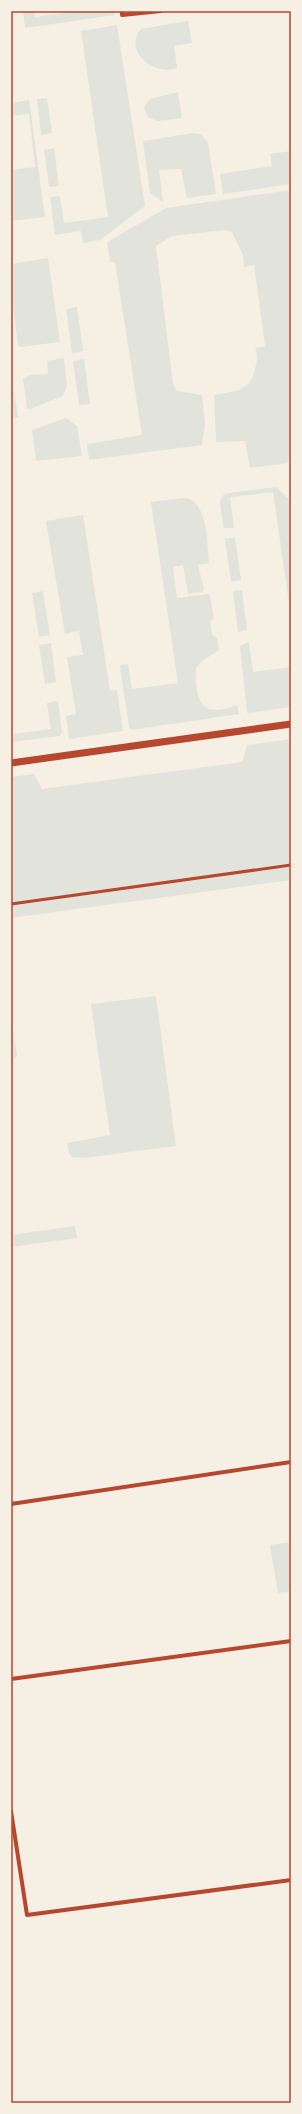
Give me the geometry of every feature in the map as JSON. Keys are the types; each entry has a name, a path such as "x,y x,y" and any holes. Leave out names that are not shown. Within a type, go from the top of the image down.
{"street":[{"path":"122,11 122,15 161,11"},
{"path":"11,763 291,724"},
{"path":"11,1504 291,1462"},
{"path":"11,1679 291,1641"},
{"path":"11,1811 27,1915 291,1880"}],"lane":[{"path":"11,904 291,865"}],"shaded area":[{"path":"23,11 34,11 35,17 76,11 115,11 115,15 25,28"},
{"path":"188,21 192,43 174,46 177,68 168,70 159,69 144,60 138,53 136,37 141,29"},
{"path":"117,25 145,206 100,240 83,243 81,231 55,235 50,197 60,196 64,223 108,217 81,31"},
{"path":"178,92 182,118 157,121 148,117 144,107 150,99"},
{"path":"47,98 52,133 41,135 37,99"},
{"path":"29,100 45,217 11,221 11,170 35,167 29,114 11,116 11,103"},
{"path":"193,133 202,135 208,143 216,194 187,198 181,169 159,170 163,202 150,193 143,141"},
{"path":"54,148 59,186 49,187 44,150"},
{"path":"291,151 291,184 223,194 220,174 272,166 270,154"},
{"path":"291,190 291,454 287,463 250,468 245,441 216,442 214,395 240,389 250,382 253,377 257,361 255,348 265,346 254,265 244,267 243,255 232,232 226,230 172,236 156,246 173,384 177,391 202,395 205,424 202,445 89,460 87,444 142,435 115,262 110,262 107,242 166,208"},
{"path":"48,258 60,342 21,347 18,346 11,290 11,264"},
{"path":"77,307 83,351 72,353 66,309"},
{"path":"64,358 67,386 63,396 30,409 27,408 23,379 30,375 48,374 47,361"},
{"path":"84,359 90,404 79,405 73,361"},
{"path":"11,372 18,417 11,418"},
{"path":"66,418 77,426 82,456 36,461 32,430"},
{"path":"276,487 291,501 291,617 273,492 230,497 234,528 225,528 223,526 220,502 223,495 229,493"},
{"path":"183,498 191,500 197,505 202,513 205,523 209,563 198,565 204,590 202,592 188,594 183,565 173,567 177,598 208,594 210,596 214,619 210,621 212,635 217,638 219,650 203,660 197,666 197,692 203,705 208,708 220,710 237,705 239,714 131,730 129,727 120,667 121,665 128,664 132,689 178,683 151,502"},
{"path":"83,515 110,691 117,690 123,731 69,739 66,716 76,714 67,657 83,655 79,631 65,634 46,521"},
{"path":"235,537 241,580 231,582 225,539"},
{"path":"242,590 247,630 238,632 233,591"},
{"path":"43,591 50,635 39,637 32,593"},
{"path":"249,642 253,672 291,667 291,707 247,713 240,646"},
{"path":"51,643 56,682 45,684 39,645"},
{"path":"58,701 62,732 60,736 11,742 11,734 51,729 47,703"},
{"path":"291,739 291,880 11,918 11,777 34,774 42,789 242,762 247,745"},
{"path":"156,996 176,1146 84,1158 72,1157 69,1153 67,1143 110,1135 91,1004"},
{"path":"11,1016 17,1056 11,1063"},
{"path":"75,1226 77,1238 11,1247 11,1235"},
{"path":"291,1542 291,1591 278,1593 270,1545"}]}
